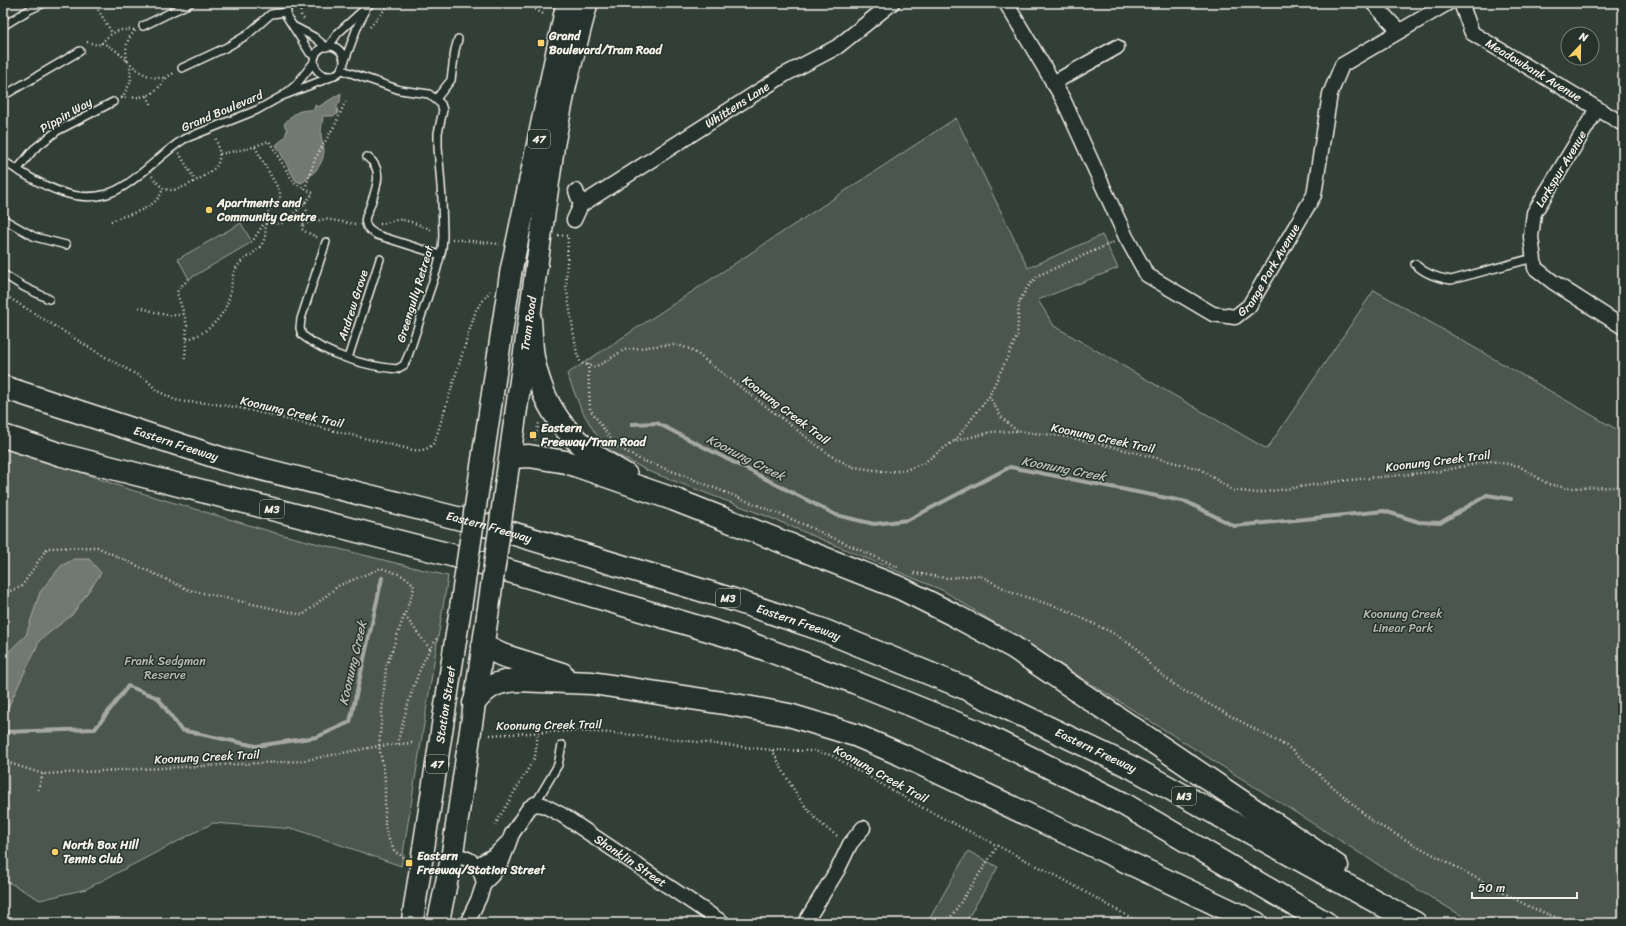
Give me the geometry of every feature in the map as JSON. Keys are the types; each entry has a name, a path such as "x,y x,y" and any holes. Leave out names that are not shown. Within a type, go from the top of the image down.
{"highway":[{"path":"530,320 533,356 542,393 562,425 584,447 601,459 634,480 673,499"},
{"name":"Eastern Freeway","path":"3,386 226,460 485,525 734,600 820,629 965,688 1133,768 1407,918"},
{"name":"M3","path":"3,436 62,455 482,563 739,639 854,682 976,732 1122,803 1326,923"},
{"path":"511,457 529,456 566,462 673,499 900,588 952,614 1013,647 1324,856 1407,918"},
{"path":"483,646 502,655 592,684"},
{"path":"474,703 485,690 492,685 517,680 592,684 730,704 789,715 855,735 902,755 1256,923"}],"main road":[{"name":"Tram Road","path":"483,646 558,120 566,83 575,4"},
{"name":"Tram Road","path":"461,605 511,271 575,4"},
{"path":"480,476 511,457"},
{"path":"461,605 462,615 467,628 472,637 483,646"},
{"name":"Station Street","path":"413,923 461,605"},
{"name":"47","path":"438,923 452,856 483,646"},
{"path":"413,923 428,895 434,872 440,863 452,856"}],"street":[{"name":"Whittens Lane","path":"581,205 784,75 837,47 892,3"},
{"name":"Grange Park Avenue","path":"1006,3 1063,99 1126,237 1146,275 1213,314 1235,316 1250,306 1314,195 1330,94 1342,65 1448,3"},
{"path":"1373,3 1399,31"},
{"name":"Meadowbank Avenue","path":"1461,3 1472,33 1623,124"},
{"path":"1053,83 1118,47"},
{"name":"Larkspur Avenue","path":"1597,109 1534,213 1531,237 1534,268 1623,327"},
{"path":"574,220 581,205 576,191"},
{"path":"484,882 492,875 502,861 510,839 523,815 535,804"},
{"name":"Shanklin Street","path":"535,804 543,805 562,815 723,923"},
{"path":"805,923 838,869 850,844 863,828"},
{"path":"477,865 495,855 510,839"},
{"path":"452,856 461,856 477,865 484,882 479,898 467,923"}],"lane":[{"path":"3,26 29,10 44,3"},
{"path":"143,26 190,3"},
{"path":"286,3 287,17 314,59 315,68 319,73 331,77 338,75 342,70 358,25 370,4"},
{"path":"314,59 318,50 327,46 338,33 370,4"},
{"path":"182,68 227,47 247,35 271,14 287,12"},
{"path":"293,26 327,46 335,47 340,50 345,60"},
{"path":"342,70 400,90 429,94 436,99 451,80 454,50 458,39"},
{"path":"3,96 80,51"},
{"name":"Grand Boulevard","path":"282,96 296,85 314,59"},
{"name":"Grand Boulevard","path":"3,161 52,189 64,194 87,197 115,192 125,186 174,145 184,139 257,110 282,96 331,77"},
{"name":"Greengully Retreat","path":"326,242 301,319 300,328 302,335 315,345 328,352 397,369 404,364 428,295 440,255 443,236 438,133 444,110 436,99"},
{"name":"Pippin Way","path":"17,170 34,149 57,131 113,102"},
{"path":"367,157 375,164 378,171 377,180 366,215 366,224 369,230 377,235 440,255"},
{"path":"3,219 35,237 66,245"},
{"path":"1415,264 1423,272 1451,280 1534,258"},
{"name":"Andrew Grove","path":"348,358 380,259"},
{"path":"3,274 24,287 49,299"},
{"path":"535,804 558,765 562,745"}],"path":[{"path":"94,3 112,33"},
{"path":"300,3 301,15 306,21"},
{"path":"352,42 354,45 360,46 369,28 390,3"},
{"path":"525,3 543,14"},
{"path":"87,42 98,45 112,33 125,29 136,30 127,40 127,61"},
{"path":"102,43 116,50 130,65 142,74 165,78 182,68"},
{"path":"122,98 131,81 130,65"},
{"path":"113,102 122,98 146,96 160,87 165,78"},
{"path":"146,96 152,105"},
{"path":"305,189 315,159 336,123 346,100"},
{"path":"146,169 163,188 171,190 177,189 195,180 216,167 220,154 212,127"},
{"path":"220,154 255,147 269,141 294,182 313,193 287,220 281,223 266,224 259,230 252,242"},
{"path":"174,145 195,180"},
{"path":"187,339 201,334 219,317 229,298 236,269 240,263 259,249 266,235 266,218 268,212 280,199 280,192 255,147"},
{"path":"111,221 140,211 150,205 161,194 163,188"},
{"path":"305,202 308,212 302,228 304,231 326,242"},
{"path":"303,224 325,219 356,224 382,224 402,220 456,240 502,244"},
{"path":"542,232 568,236 566,286 577,354 581,363 588,364 590,409 615,445 641,460 790,518 902,568"},
{"path":"954,441 989,396 1017,337 1019,302 1027,288 1037,276 1126,237"},
{"path":"185,358 187,326 177,293 178,289 189,279"},
{"name":"Koonung Creek Trail","path":"3,294 100,354 148,381 156,390 174,400 209,403 240,408 413,450 423,451 433,445 435,441 476,310 480,302 494,285"},
{"path":"139,307 167,316 184,314"},
{"name":"Koonung Creek Trail","path":"588,364 594,367 624,350 663,345 678,345 692,350 831,456 853,467 889,472 906,470 925,462 954,441 992,432 1017,431 1069,437 1200,469 1232,490 1258,493 1340,481 1441,471 1490,461 1519,466 1548,484 1566,488 1618,486 1623,489"},
{"path":"989,396 1002,418 1017,431"},
{"path":"534,444 538,425 541,419"},
{"path":"3,594 22,586 47,548 97,548 189,590 303,615 338,586 381,568 410,580 414,588 386,668 379,746 385,778 385,825 387,835 395,852 408,859"},
{"path":"909,571 916,574 947,578 979,575 1013,593 1061,608 1112,632 1138,649 1151,666 1177,687 1288,747 1373,822 1530,907 1570,923"},
{"path":"405,616 430,649"},
{"path":"397,744 410,696 430,649 442,632"},
{"name":"Koonung Creek Trail","path":"490,734 571,731 614,733 772,750 813,751 831,755 921,807 997,847 1057,876 1140,923"},
{"path":"495,825 535,757 538,732"},
{"name":"Koonung Creek Trail","path":"3,761 43,774 301,761 379,746 412,743"},
{"path":"772,750 795,794 825,829 850,844"},
{"path":"38,790 43,774"},
{"path":"947,923 997,847"}],"green space":[{"name":"Koonung Creek Linear Park","path":"956,118 1028,268 1102,235 1118,268 1038,300 1054,326 1267,449 1374,290 1623,433 1623,923 1474,923 1420,891 944,591 766,516 648,471 614,453 595,433 581,409 567,374"},
{"path":"241,223 252,242 189,279 178,259"},
{"name":"Frank Sedgman Reserve","path":"3,445 128,489 279,534 448,576 401,866 295,829 213,823 86,889 40,900 3,879"},
{"path":"968,851 998,867 965,923 927,923"}],"shaded area":[{"path":"341,93 340,102 337,106 338,114 323,116 321,135 324,150 320,165 302,183 296,181 276,145 285,137 287,130 284,124 297,112 314,110 315,105 318,107"},
{"path":"74,559 89,559 101,573 72,615 40,640 3,718 3,657 26,635 40,592 61,566"}],"waterway":[{"name":"Koonung Creek","path":"632,424 657,423 836,515 874,524 908,520 1010,467 1187,502 1234,526 1384,511 1419,522 1440,523 1487,495 1511,499"},
{"name":"Koonung Creek","path":"3,732 95,729 128,686 158,698 181,730 256,746 317,737 350,722 382,578"}],"place":[{"name":"Grand Boulevard/Tram Road","path":"541,43"},
{"name":"Apartments and Community Centre","path":"209,210"},
{"name":"Eastern Freeway/Tram Road","path":"533,435"},
{"name":"North Box Hill Tennis Club","path":"55,852"},
{"name":"Eastern Freeway/Station Street","path":"409,863"}]}
